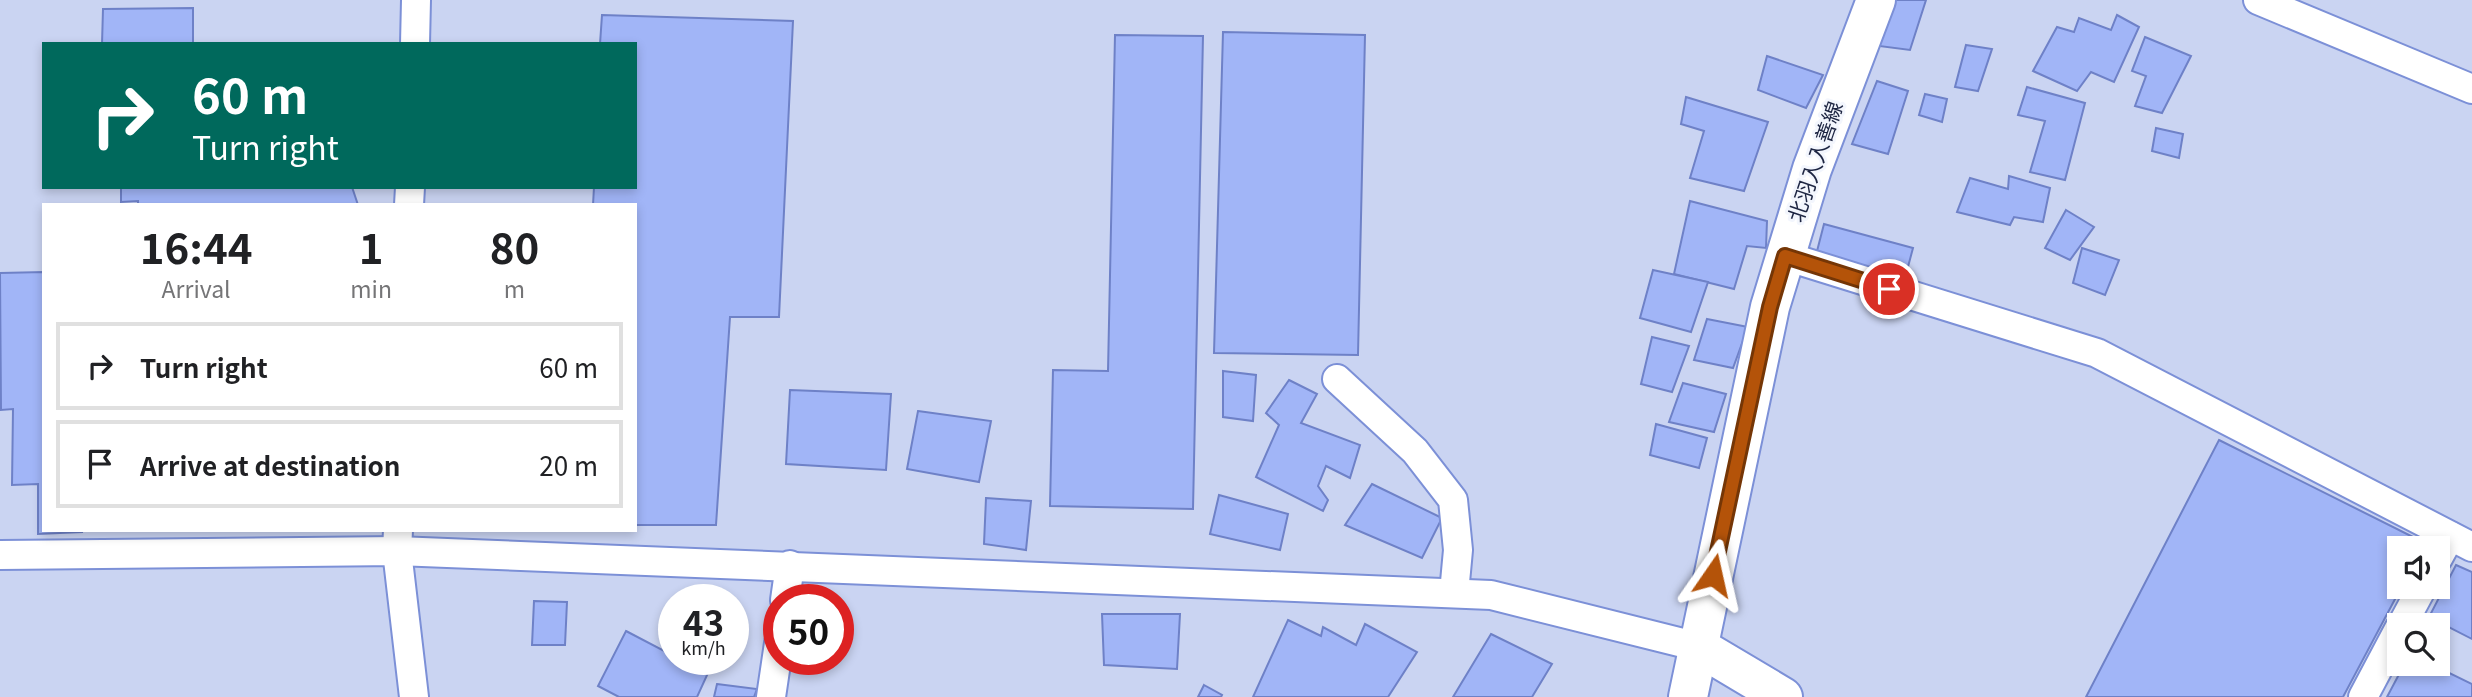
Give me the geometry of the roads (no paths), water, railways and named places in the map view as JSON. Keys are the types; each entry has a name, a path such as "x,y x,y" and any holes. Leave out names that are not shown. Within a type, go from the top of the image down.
{"main road":[{"name":"北羽入入善線","path":"1688,697 1734,466 1770,307 1812,169 1876,0"},
{"path":"1699,647 1783,697"}],"street":[{"path":"415,42 416,0"},
{"path":"2258,0 2472,89"},
{"path":"1785,256 2097,353 2453,547"},
{"path":"1337,379 1415,451 1453,500 1458,550 1454,593"},
{"path":"0,555 398,541 790,565 1491,595 1699,647"},
{"path":"398,541 414,697"},
{"path":"787,584 790,565"},
{"path":"2363,697 2387,652"},
{"path":"771,697 774,675"}]}
